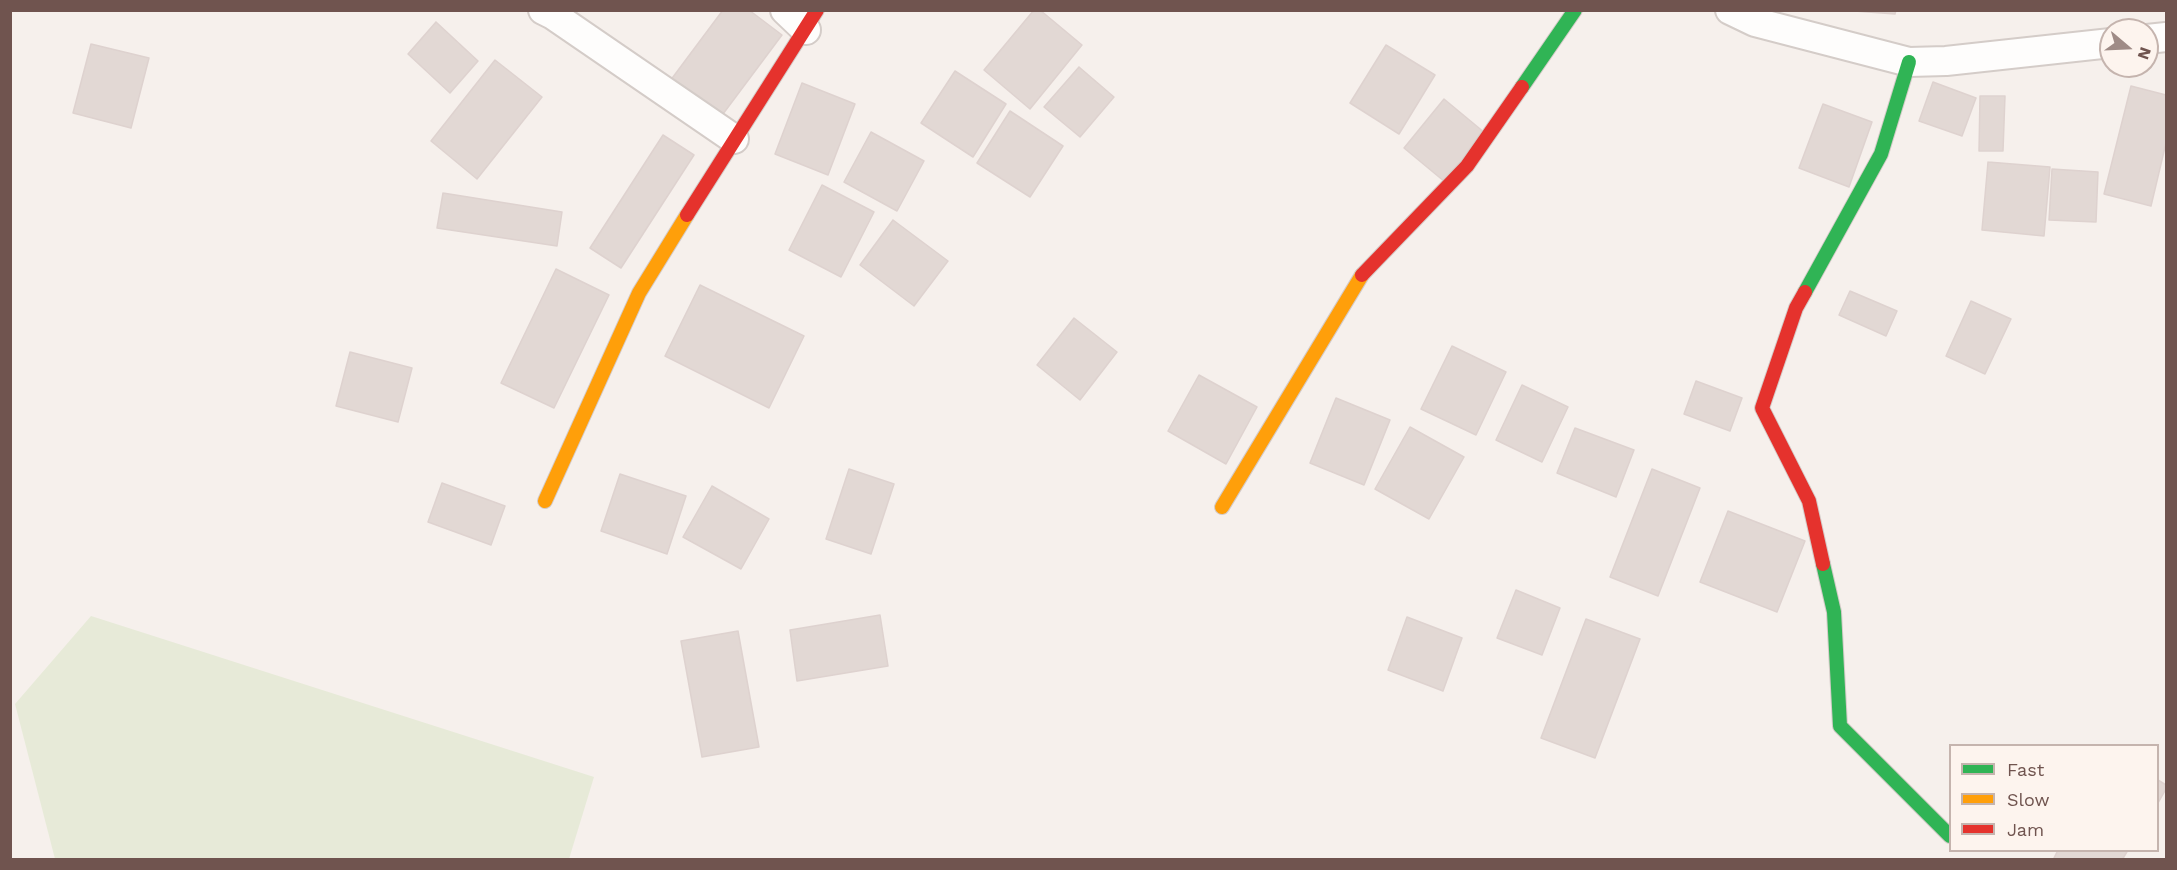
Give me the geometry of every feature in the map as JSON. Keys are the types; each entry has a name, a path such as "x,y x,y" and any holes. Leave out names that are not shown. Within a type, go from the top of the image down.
{"street":[{"path":"543,10 734,139"},
{"path":"545,501 639,293 734,139 812,20 784,10"},
{"path":"1222,507 1363,274 1467,166 1575,10"},
{"path":"1730,10 1755,22 1909,62 1946,61 2099,44"},
{"path":"1909,62 1881,154 1796,308 1762,408 1809,501 1834,612 1840,726 1949,835"}],"green space":[{"path":"91,616 594,777 569,859 55,859 15,704"}],"building":[{"path":"723,10 749,10 782,35 720,118 670,81"},
{"path":"1034,10 1040,10 1082,45 1030,109 984,70"},
{"path":"1841,10 1896,10 1895,14"},
{"path":"436,22 478,61 450,93 408,54"},
{"path":"91,44 149,58 131,128 73,113"},
{"path":"1386,45 1435,75 1399,134 1350,103"},
{"path":"495,60 542,97 477,179 431,141"},
{"path":"1079,67 1114,97 1080,137 1044,107"},
{"path":"955,71 1006,104 973,157 921,123"},
{"path":"1933,82 1976,98 1962,136 1919,121"},
{"path":"802,83 855,104 828,175 775,154"},
{"path":"2131,86 2166,95 2166,143 2151,206 2104,194"},
{"path":"1980,96 2005,96 2003,151 1979,151"},
{"path":"1444,99 1485,133 1445,182 1404,148"},
{"path":"1823,104 1872,122 1849,187 1799,168"},
{"path":"1010,111 1063,146 1030,197 977,163"},
{"path":"871,132 924,161 897,211 844,182"},
{"path":"663,135 694,155 621,268 590,248"},
{"path":"1988,162 2050,167 2044,236 1982,230"},
{"path":"2052,169 2098,172 2096,222 2049,220"},
{"path":"822,185 874,212 841,277 789,250"},
{"path":"443,193 562,212 557,246 437,228"},
{"path":"893,220 948,261 914,306 860,265"},
{"path":"556,269 609,295 554,408 501,383"},
{"path":"700,285 804,336 769,408 665,356"},
{"path":"1850,291 1897,311 1886,336 1839,315"},
{"path":"1971,301 2011,319 1985,374 1946,356"},
{"path":"1074,318 1117,352 1080,400 1037,365"},
{"path":"1452,346 1506,372 1476,435 1421,409"},
{"path":"350,352 412,368 398,422 336,406"},
{"path":"1199,375 1257,407 1226,464 1168,431"},
{"path":"1696,381 1742,398 1730,431 1684,414"},
{"path":"1522,385 1568,407 1542,462 1496,440"},
{"path":"1336,398 1390,420 1364,485 1310,463"},
{"path":"1410,427 1464,457 1429,519 1375,489"},
{"path":"1575,428 1634,450 1616,497 1557,473"},
{"path":"849,469 894,484 871,554 826,539"},
{"path":"1652,469 1700,488 1658,596 1610,577"},
{"path":"620,474 686,496 667,554 601,531"},
{"path":"442,483 505,506 491,545 428,522"},
{"path":"712,486 769,519 741,569 683,537"},
{"path":"1728,511 1805,541 1777,612 1700,582"},
{"path":"1516,590 1560,608 1542,655 1497,638"},
{"path":"880,615 888,666 797,681 790,630"},
{"path":"1407,617 1462,638 1443,691 1388,670"},
{"path":"1586,619 1640,639 1595,758 1541,738"},
{"path":"738,631 759,747 702,757 681,641"},
{"path":"2159,781 2166,785 2159,801"},
{"path":"2057,852 2127,852 2122,860 2053,860"}],"traffic: fast":[{"path":"1522,87 1575,10"},
{"path":"1805,292 1881,154 1909,62"},
{"path":"1823,564 1834,612 1840,726 1949,835"}],"traffic: slow":[{"path":"545,501 639,293 687,215"},
{"path":"1222,507 1362,275"}],"traffic: jam":[{"path":"687,215 817,10"},
{"path":"1362,275 1467,166 1522,87"},
{"path":"1805,292 1796,308 1762,408 1809,501 1823,564"}]}
